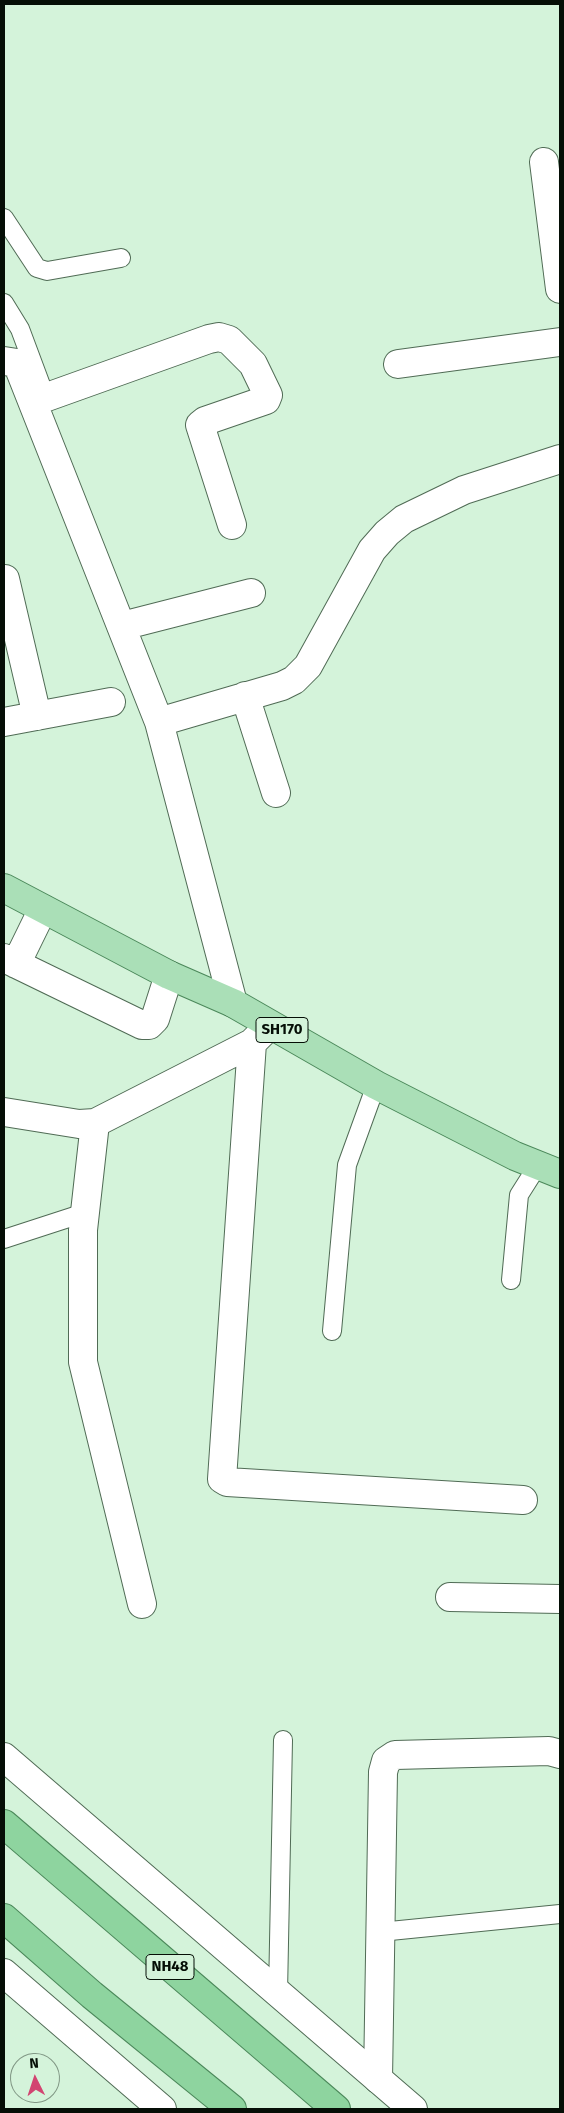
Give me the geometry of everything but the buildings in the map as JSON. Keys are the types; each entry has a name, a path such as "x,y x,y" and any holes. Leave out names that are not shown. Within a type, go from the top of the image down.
{"highway":[{"name":"NH48","path":"4,1824 336,2109"},
{"path":"4,1918 92,1994 232,2109"}],"main road":[{"name":"SH170","path":"4,888 169,975 233,1003 376,1085 515,1156 549,1169"}],"street":[{"path":"544,162 560,289"},
{"path":"39,399 208,339 219,337 229,340 253,364 268,394 266,400 205,421 200,425 232,525"},
{"path":"398,364 560,342"},
{"path":"8,366 39,399 159,722 233,1003"},
{"path":"159,722 282,686 294,680 308,666 372,550 387,533 404,519 464,490 560,459"},
{"path":"5,579 37,716"},
{"path":"122,626 252,593"},
{"path":"245,696 276,793"},
{"path":"4,722 111,702"},
{"path":"43,909 10,961 142,1025 150,1025 155,1019 169,975"},
{"path":"94,1136 252,1043 271,1024"},
{"path":"252,1043 222,1479 227,1482 523,1500"},
{"path":"4,1112 79,1124 94,1136"},
{"path":"94,1136 84,1213 83,1362 142,1604"},
{"path":"450,1598 560,1599"},
{"path":"378,2080 383,1772 386,1761 395,1755 549,1751 560,1754"},
{"path":"4,1757 413,2109"},
{"path":"4,1973 162,2109"}],"lane":[{"path":"4,218 37,268 47,271 121,258"},
{"path":"4,303 20,329 39,399"},
{"path":"332,1331 347,1165 376,1085"},
{"path":"511,1280 519,1195 549,1169"},
{"path":"4,1239 84,1213"},
{"path":"278,1993 283,1740"},
{"path":"380,1932 560,1914"}]}
